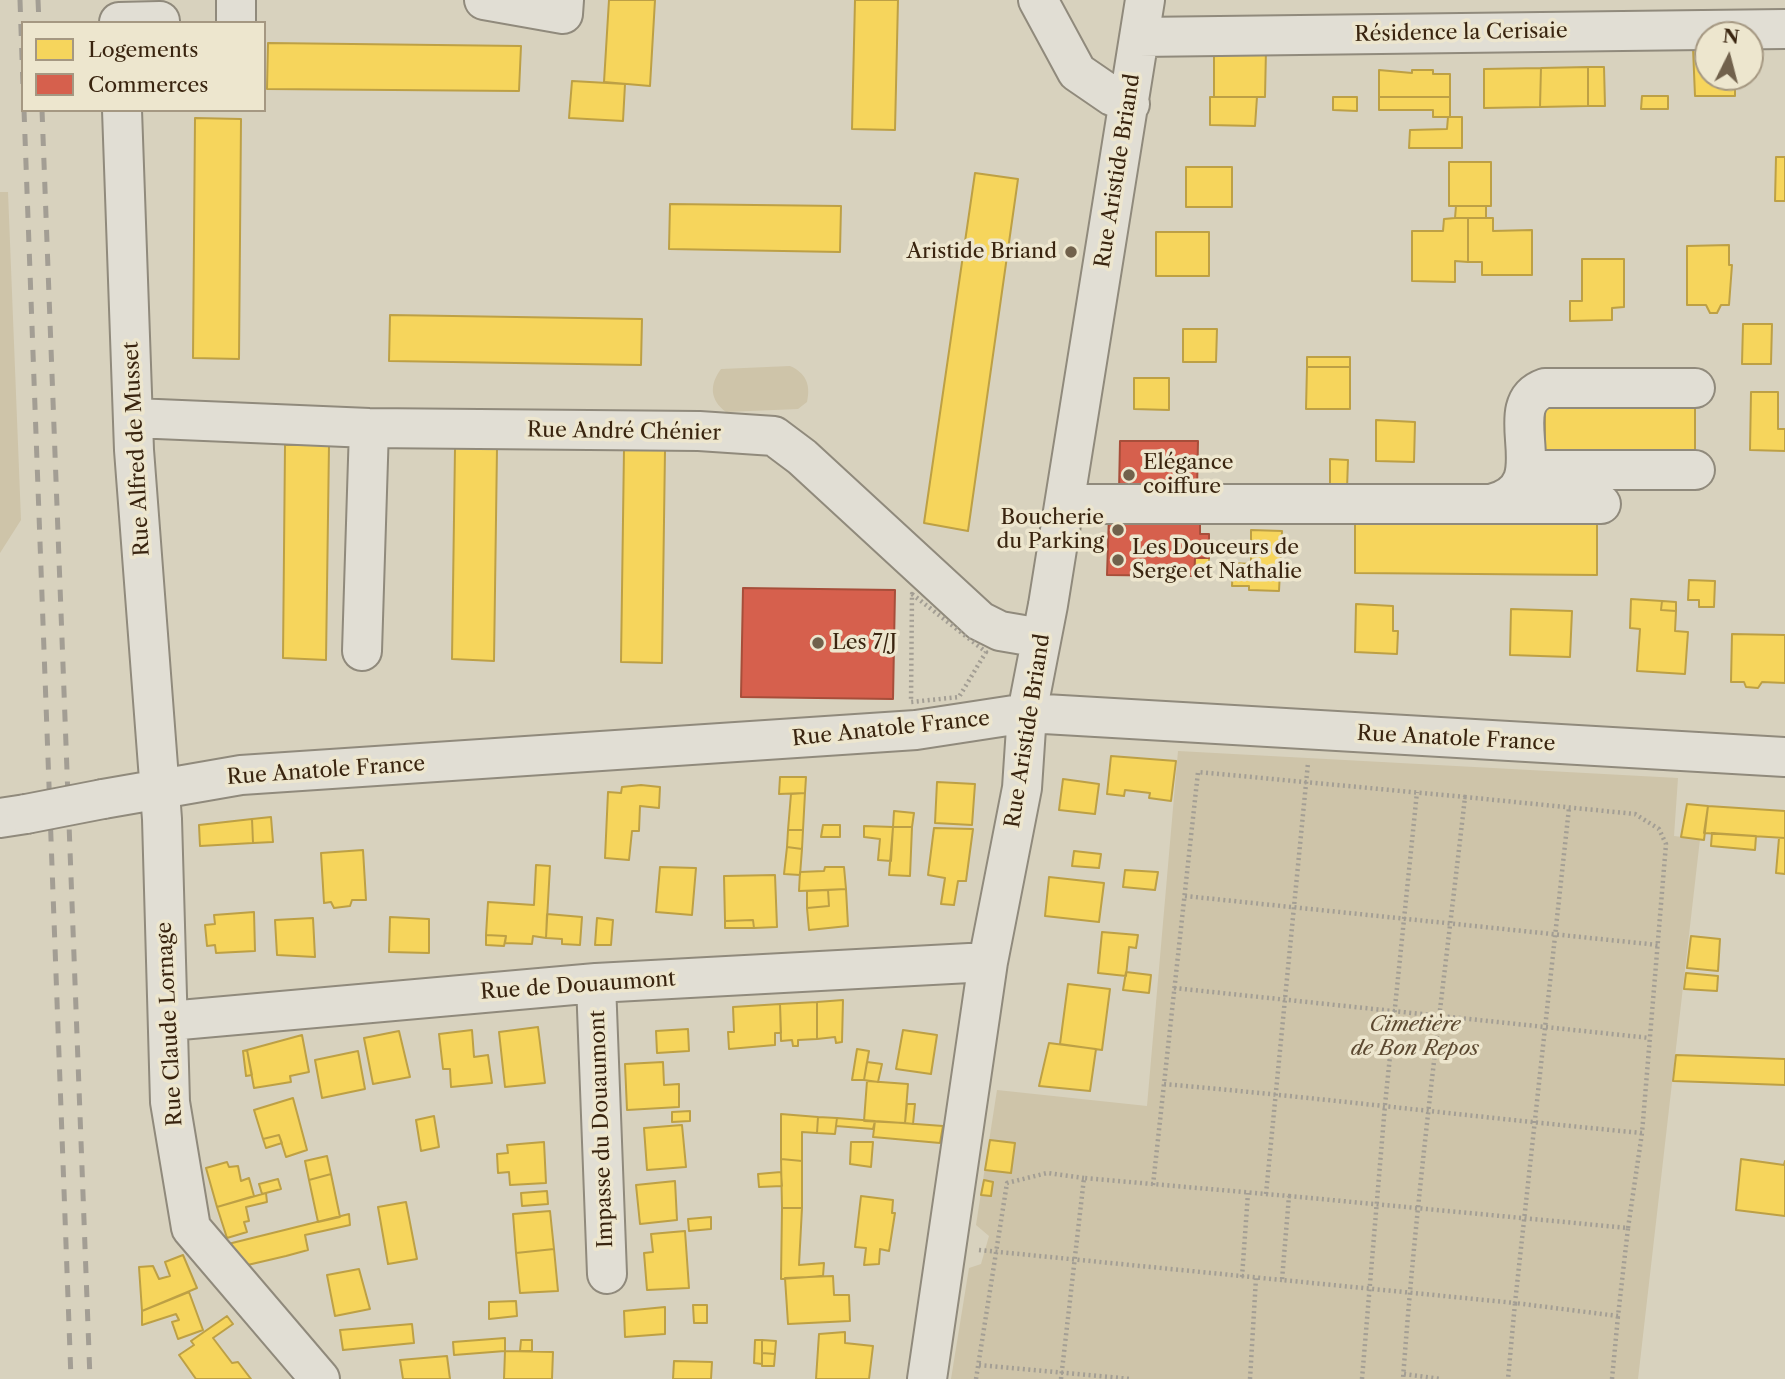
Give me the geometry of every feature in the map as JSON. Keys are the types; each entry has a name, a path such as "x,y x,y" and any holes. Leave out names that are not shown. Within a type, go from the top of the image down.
{"street":[{"path":"118,0 119,21"},
{"path":"236,0 236,21"},
{"path":"484,0 563,14 564,0"},
{"path":"1038,0 1077,72 1112,96 1130,103"},
{"name":"Rue Aristide Briand","path":"926,1379 988,962 1022,788 1027,713 1065,504 1145,0"},
{"path":"129,21 160,15"},
{"name":"Résidence la Cerisaie","path":"1139,37 1784,29"},
{"name":"Rue Alfred de Musset","path":"122,112 134,418 160,787"},
{"path":"1491,504 1510,497 1518,490 1527,470 1524,412 1530,397 1536,391 1545,388 1695,387"},
{"name":"Rue André Chénier","path":"134,418 369,428 699,431 774,436 802,457 980,621 1000,631 1041,638"},
{"path":"362,651 369,428"},
{"path":"1527,470 1695,470"},
{"path":"1065,504 1601,504"},
{"name":"Rue Anatole France","path":"13,816 160,787 242,775 916,730 1027,713 1785,757"},
{"name":"Rue Claude Lornage","path":"160,787 170,1102 191,1228 320,1379"},
{"name":"Rue de Douaumont","path":"169,1021 597,983 988,962"},
{"name":"Impasse du Douaumont","path":"597,983 607,1275"}],"path":[{"path":"912,594 986,652 959,697 911,702 912,594"},
{"path":"1266,1194 1309,755"},
{"path":"1153,1185 1198,772 1635,814 1659,830 1666,844 1642,1133 1628,1228 1612,1379"},
{"path":"1362,1379 1385,1105 1417,792"},
{"path":"1441,1379 1403,1377 1409,1293 1465,797"},
{"path":"1508,1379 1569,808"},
{"path":"1185,896 1658,945"},
{"path":"1174,988 1650,1038"},
{"path":"1164,1084 1642,1133"},
{"path":"976,1379 1007,1183 1047,1173 1628,1228"},
{"path":"1062,1379 1084,1178"},
{"path":"1242,1277 1248,1193"},
{"path":"1282,1280 1289,1196"},
{"path":"946,1244 1074,1262 1515,1303 1618,1316"},
{"path":"1250,1379 1256,1278"},
{"path":"979,1365 1131,1379"}],"green space":[{"path":"0,192 8,192 21,520 0,553"},
{"path":"790,366 800,372 808,385 807,402 798,409 726,412 714,397 714,381 721,369"},
{"name":"Cimetière de Bon Repos","path":"1178,751 1678,778 1674,836 1700,839 1638,1379 951,1379 969,1268 981,1264 989,1236 976,1225 997,1090 1147,1106"}],"building: Logements":[{"path":"609,0 655,0 650,86 604,82"},
{"path":"855,0 898,0 895,130 852,129"},
{"path":"268,43 521,46 519,91 267,89"},
{"path":"1214,49 1266,49 1265,97 1214,97"},
{"path":"1588,67 1604,67 1605,106 1588,106"},
{"path":"1588,67 1588,106 1540,107 1541,68"},
{"path":"1541,68 1540,107 1484,108 1484,69"},
{"path":"1379,70 1412,73 1412,70 1433,70 1433,74 1450,74 1450,97 1379,97"},
{"path":"572,81 625,84 623,121 569,118"},
{"path":"1695,91 1735,91 1735,96 1695,96"},
{"path":"1642,96 1668,96 1668,109 1641,109"},
{"path":"1210,97 1257,97 1255,126 1210,125"},
{"path":"1333,97 1357,97 1357,111 1333,110"},
{"path":"1379,97 1450,97 1450,117 1433,117 1433,110 1379,110"},
{"path":"1448,117 1462,117 1462,148 1409,148 1410,130 1447,129"},
{"path":"195,118 241,119 239,359 193,358"},
{"path":"1776,157 1785,157 1785,201 1775,201"},
{"path":"1449,162 1491,162 1491,206 1449,206"},
{"path":"1186,167 1232,167 1232,207 1186,207"},
{"path":"975,173 1018,179 968,531 924,523"},
{"path":"670,204 841,206 840,252 669,249"},
{"path":"1456,206 1486,206 1486,218 1455,218"},
{"path":"1468,218 1468,262 1455,261 1455,282 1412,281 1412,231 1443,231 1444,219"},
{"path":"1468,218 1493,218 1493,231 1532,230 1532,275 1482,275 1482,262 1468,262"},
{"path":"1156,232 1209,232 1209,276 1156,276"},
{"path":"1729,245 1729,265 1732,265 1729,305 1721,305 1717,313 1710,313 1706,305 1687,305 1687,246"},
{"path":"1582,259 1624,259 1624,307 1612,308 1612,320 1570,321 1570,301 1582,301"},
{"path":"390,315 642,319 641,365 389,361"},
{"path":"1743,324 1772,324 1771,364 1742,364"},
{"path":"1183,329 1217,329 1216,362 1183,362"},
{"path":"1307,357 1350,357 1350,367 1307,367"},
{"path":"1307,367 1350,367 1350,409 1306,409"},
{"path":"1134,378 1169,378 1169,410 1134,409"},
{"path":"1751,392 1778,392 1778,429 1785,429 1785,451 1750,450"},
{"path":"1545,398 1695,398 1695,452 1545,451"},
{"path":"1376,420 1415,422 1414,462 1376,461"},
{"path":"285,445 329,445 326,660 283,658"},
{"path":"455,448 497,448 494,661 452,659"},
{"path":"624,449 665,450 662,663 621,662"},
{"path":"1330,459 1348,460 1347,489 1330,489"},
{"path":"1355,519 1597,520 1597,575 1355,573"},
{"path":"1251,530 1282,531 1279,591 1249,590 1249,586 1232,586 1233,563 1251,564"},
{"path":"1195,558 1209,558 1209,576 1194,576"},
{"path":"1689,580 1715,581 1714,607 1699,607 1699,600 1688,600"},
{"path":"1631,599 1662,601 1661,610 1676,611 1675,631 1688,632 1685,674 1637,671 1640,629 1630,628"},
{"path":"1662,601 1676,602 1676,611 1661,610"},
{"path":"1356,604 1393,606 1393,631 1398,631 1397,654 1355,652"},
{"path":"1511,609 1572,611 1570,657 1510,655"},
{"path":"1732,634 1785,635 1785,683 1762,682 1758,688 1746,687 1744,682 1731,682"},
{"path":"1111,756 1176,761 1171,801 1149,798 1150,793 1125,790 1124,796 1107,794"},
{"path":"780,777 806,777 805,793 779,794"},
{"path":"1063,779 1099,784 1095,814 1059,810"},
{"path":"937,782 975,784 972,825 935,823"},
{"path":"622,787 660,787 659,808 640,806 639,831 632,831 629,860 605,858 608,792 621,793"},
{"path":"805,793 803,830 788,830 791,794"},
{"path":"1687,804 1708,806 1704,840 1681,837"},
{"path":"1708,806 1785,811 1785,838 1704,833"},
{"path":"894,811 914,813 912,827 893,827"},
{"path":"271,817 273,842 253,843 252,819"},
{"path":"252,819 253,843 200,846 199,825"},
{"path":"823,825 840,825 840,837 821,837"},
{"path":"864,826 893,827 891,861 878,860 880,839 864,837"},
{"path":"893,827 912,827 910,876 889,875"},
{"path":"934,828 973,829 966,881 958,881 954,905 941,904 945,878 928,875"},
{"path":"788,830 803,830 802,849 787,847"},
{"path":"1712,833 1756,836 1755,850 1711,846"},
{"path":"1779,838 1785,838 1785,874 1776,873"},
{"path":"787,847 802,849 800,875 784,874"},
{"path":"363,850 366,900 352,900 350,906 334,908 331,902 324,903 321,853"},
{"path":"1074,851 1101,854 1099,868 1072,866"},
{"path":"536,865 550,866 546,938 533,936 532,944 505,943 506,936 486,935 488,902 534,905"},
{"path":"660,867 696,868 692,915 656,912"},
{"path":"825,867 844,867 846,889 799,891 800,872 824,871"},
{"path":"1125,870 1158,872 1155,890 1123,887"},
{"path":"775,875 777,927 754,928 753,920 725,921 724,876"},
{"path":"1049,877 1104,883 1099,922 1045,916"},
{"path":"846,889 848,926 809,930 807,908 829,906 828,890"},
{"path":"828,890 829,906 807,908 807,891"},
{"path":"254,912 255,951 216,953 215,945 207,946 205,925 215,924 214,915"},
{"path":"547,914 582,917 580,945 562,944 562,939 546,938"},
{"path":"390,917 429,919 429,953 389,952"},
{"path":"313,918 315,957 277,955 275,920"},
{"path":"597,918 613,920 611,945 595,945"},
{"path":"753,920 754,928 725,928 725,921"},
{"path":"1102,932 1138,935 1136,948 1129,947 1126,976 1098,973"},
{"path":"486,935 506,936 504,946 486,945"},
{"path":"1691,936 1720,939 1718,971 1687,968"},
{"path":"1126,972 1151,975 1149,993 1123,990"},
{"path":"1686,973 1718,976 1717,991 1684,989"},
{"path":"1068,984 1110,989 1102,1050 1060,1044"},
{"path":"843,1000 842,1042 836,1043 835,1037 817,1039 817,1002"},
{"path":"817,1002 817,1039 798,1040 798,1046 793,1046 792,1040 781,1041 780,1004"},
{"path":"780,1004 781,1033 775,1033 775,1045 729,1049 728,1032 734,1032 733,1007"},
{"path":"538,1027 545,1083 505,1087 499,1032"},
{"path":"688,1029 689,1051 657,1053 656,1031"},
{"path":"472,1030 474,1057 488,1055 492,1083 451,1087 450,1069 443,1069 439,1034"},
{"path":"903,1030 937,1035 931,1074 896,1069"},
{"path":"399,1031 410,1077 373,1084 364,1038"},
{"path":"302,1035 309,1072 290,1076 291,1082 254,1088 247,1050"},
{"path":"1049,1043 1096,1049 1090,1091 1039,1086"},
{"path":"857,1049 869,1051 864,1080 852,1080"},
{"path":"247,1050 252,1075 246,1076 243,1051"},
{"path":"358,1051 365,1089 322,1098 315,1060"},
{"path":"1676,1055 1785,1059 1785,1085 1673,1081"},
{"path":"663,1062 664,1085 679,1084 679,1107 627,1110 625,1064"},
{"path":"867,1062 882,1064 878,1082 864,1080"},
{"path":"867,1081 908,1084 905,1123 864,1121"},
{"path":"293,1098 307,1150 286,1157 279,1135 263,1139 254,1110"},
{"path":"907,1104 915,1104 913,1124 905,1123"},
{"path":"690,1111 690,1121 672,1122 672,1112"},
{"path":"781,1114 818,1117 817,1133 802,1132 802,1161 781,1159"},
{"path":"434,1116 439,1147 421,1151 416,1120"},
{"path":"818,1117 837,1118 835,1134 817,1133"},
{"path":"837,1118 875,1121 873,1129 836,1126"},
{"path":"875,1121 943,1126 940,1143 873,1137"},
{"path":"682,1125 686,1167 647,1170 644,1128"},
{"path":"279,1135 282,1143 266,1148 263,1139"},
{"path":"990,1140 1015,1143 1011,1173 985,1170"},
{"path":"544,1142 546,1183 510,1185 509,1172 498,1173 497,1154 508,1153 507,1145"},
{"path":"851,1142 873,1142 871,1167 850,1164"},
{"path":"327,1156 331,1174 309,1180 305,1161"},
{"path":"781,1159 802,1161 802,1208 782,1208"},
{"path":"1741,1159 1784,1165 1785,1161 1785,1216 1736,1210"},
{"path":"227,1162 229,1167 238,1166 241,1181 249,1178 254,1196 217,1207 206,1168"},
{"path":"781,1172 782,1186 759,1187 758,1174"},
{"path":"331,1174 340,1217 318,1222 309,1180"},
{"path":"278,1179 281,1189 262,1194 259,1184"},
{"path":"984,1180 993,1182 991,1196 981,1195"},
{"path":"675,1181 677,1220 640,1224 636,1185"},
{"path":"547,1191 548,1204 522,1206 521,1193"},
{"path":"266,1193 267,1202 246,1207 249,1221 244,1222 247,1232 227,1238 217,1207"},
{"path":"861,1196 893,1200 892,1213 895,1213 889,1251 880,1249 879,1264 864,1265 866,1248 855,1247"},
{"path":"406,1202 417,1259 388,1264 378,1207"},
{"path":"782,1208 802,1208 799,1265 824,1263 823,1276 781,1279"},
{"path":"550,1211 554,1249 516,1253 513,1214"},
{"path":"349,1214 350,1225 305,1235 308,1250 286,1256 239,1267 228,1244"},
{"path":"711,1217 711,1229 689,1231 688,1219"},
{"path":"685,1231 689,1288 647,1290 644,1253 653,1252 651,1234"},
{"path":"554,1249 558,1291 520,1293 516,1253"},
{"path":"183,1255 197,1288 142,1311 139,1267 153,1266 159,1279 170,1276 165,1262"},
{"path":"359,1269 370,1309 335,1316 327,1275"},
{"path":"833,1276 834,1295 849,1295 850,1321 788,1324 785,1278"},
{"path":"189,1292 203,1330 178,1339 172,1322 179,1320 176,1314 142,1325 142,1311"},
{"path":"516,1301 517,1316 489,1319 489,1302"},
{"path":"693,1305 707,1305 707,1323 694,1323"},
{"path":"665,1307 665,1334 625,1337 624,1311"},
{"path":"227,1316 233,1324 213,1338 232,1363 238,1362 251,1379 196,1379 179,1355 194,1345 191,1341"},
{"path":"412,1324 414,1343 343,1350 340,1330"},
{"path":"845,1332 845,1343 873,1346 869,1379 816,1379 819,1334"},
{"path":"505,1338 505,1351 454,1355 453,1342"},
{"path":"521,1340 532,1340 532,1351 520,1351"},
{"path":"755,1340 762,1340 762,1364 754,1363"},
{"path":"762,1340 776,1341 775,1354 762,1353"},
{"path":"505,1351 553,1352 552,1379 504,1379"},
{"path":"762,1353 775,1354 774,1366 762,1366"},
{"path":"447,1356 450,1379 403,1379 400,1360"},
{"path":"674,1361 712,1362 711,1379 673,1379"}],"building: Commerces":[{"path":"1120,441 1198,441 1197,491 1119,492"},
{"path":"1109,514 1200,515 1200,534 1209,534 1209,558 1195,558 1194,576 1107,575"},
{"name":"Les 7/J","path":"743,588 895,590 893,699 741,697"}],"railway":[{"path":"20,0 21,29"},
{"path":"38,0 39,21"},
{"path":"24,112 71,1379"},
{"path":"42,112 90,1379"}],"place":[{"name":"Aristide Briand","path":"1071,252"},
{"name":"Elégance coiffure","path":"1129,475"},
{"name":"Boucherie du Parking","path":"1118,530"},
{"name":"Les Douceurs de Serge et Nathalie","path":"1118,560"},
{"name":"Les 7/J","path":"818,643"}]}
